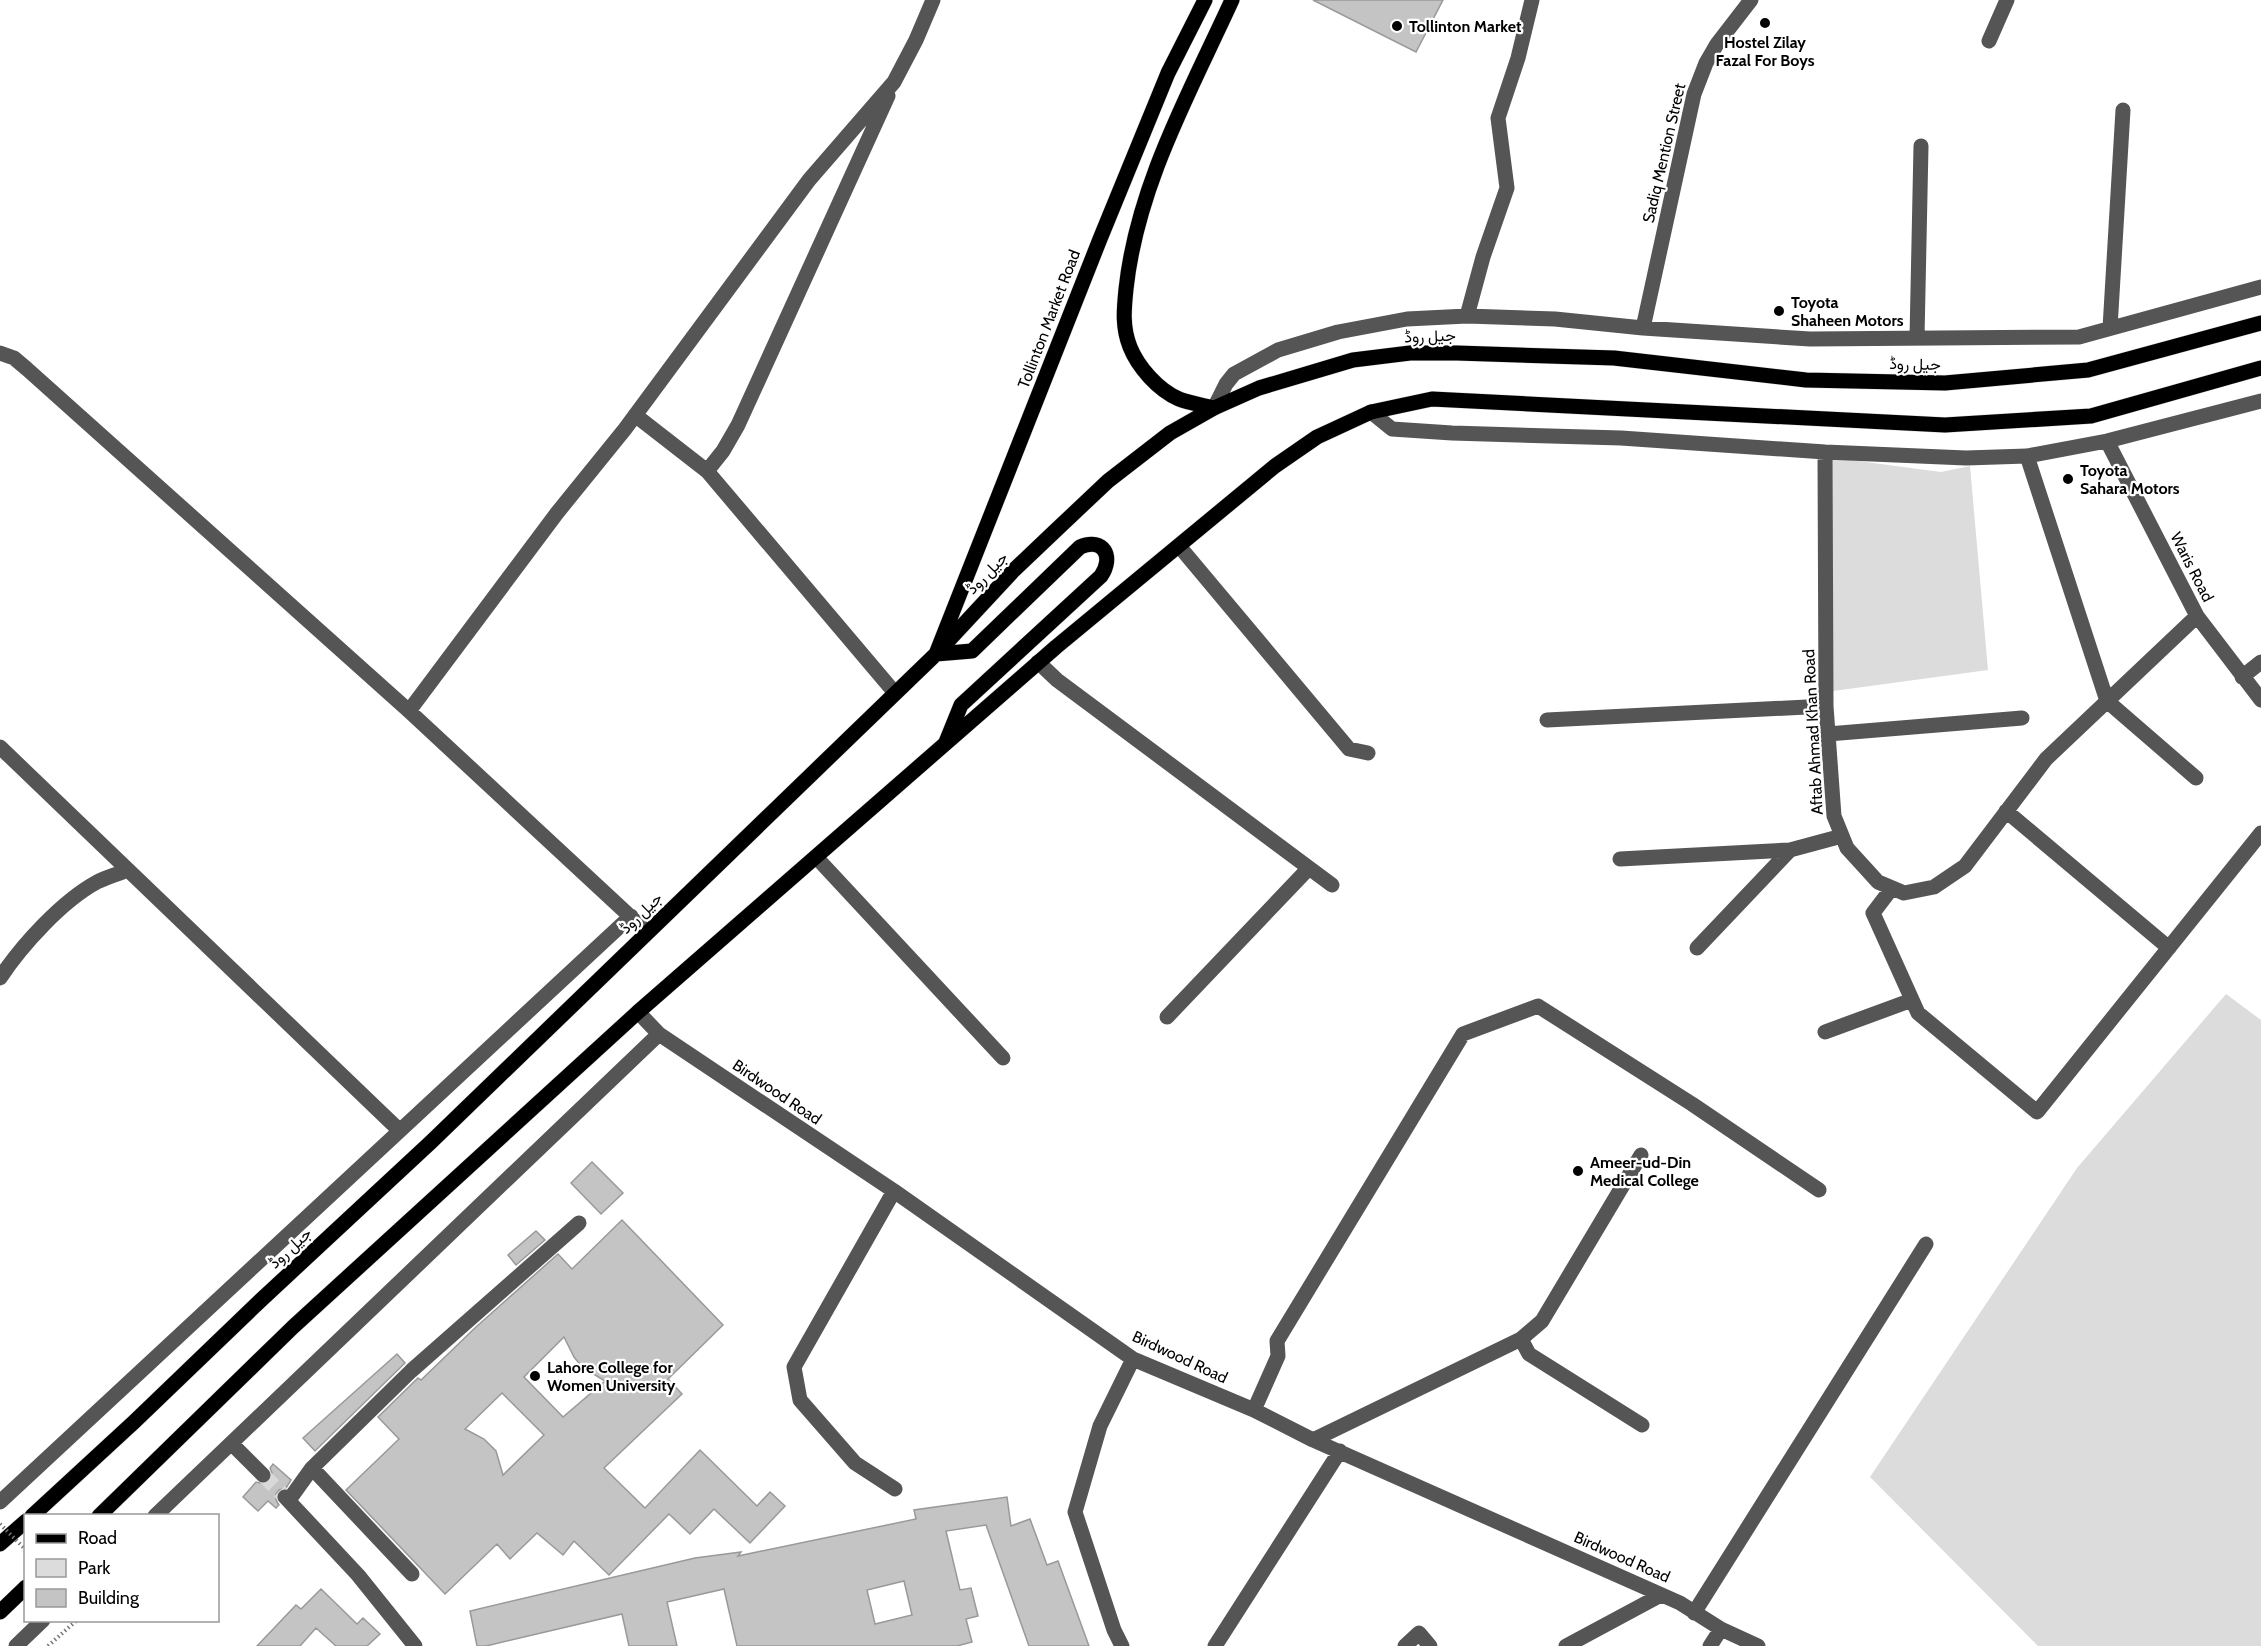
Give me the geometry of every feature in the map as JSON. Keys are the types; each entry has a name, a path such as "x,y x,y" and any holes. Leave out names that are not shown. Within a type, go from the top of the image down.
{"main road":[{"name":"Tollinton Market Road","path":"936,654 1168,73 1205,0"},
{"path":"1214,408 1178,399 1156,383 1141,367 1130,346 1123,320 1127,277 1140,215 1167,142 1232,0"},
{"name":"جیل روڈ","path":"33,1514 431,1142 936,654 1014,570 1108,481 1170,433 1214,408 1259,388 1308,372 1353,360 1410,353 1614,358 1806,380 1945,383 2088,370 2261,323"},
{"path":"107,1513 293,1327 638,1012 1038,662 1275,466 1317,437 1371,412 1432,399 1945,425 2091,416 2261,368"},
{"path":"936,654 972,651 1080,547 1088,544 1097,545 1106,552 1108,560 1101,576 961,705 944,745"},
{"path":"0,1544 24,1523"},
{"path":"0,1612 24,1589"}],"street":[{"path":"707,471 723,451 738,425 933,0"},
{"path":"1467,316 1483,257 1507,188 1498,118 1518,58 1532,0"},
{"name":"Sadiq Mention Street","path":"1643,328 1694,94 1706,63 1717,44 1751,0"},
{"path":"1989,41 2007,0"},
{"path":"410,711 557,513 635,415 809,180 894,82"},
{"path":"2110,328 2123,110"},
{"path":"1917,338 1921,146"},
{"path":"1214,408 1226,384 1234,374 1278,350 1338,332 1407,320 1467,316 1555,319 1643,328 1810,339 2079,337 2261,287"},
{"path":"0,353 14,358 27,369 410,711 646,932"},
{"path":"1371,412 1392,429 1621,438 1927,457 2027,456 2107,441 2261,401"},
{"path":"635,415 707,471 895,693"},
{"name":"Waris Road","path":"2107,441 2197,616 2261,700"},
{"name":"Aftab Ahmad Khan Road","path":"1825,452 1826,706 1834,816 1847,848 1878,882 1892,888"},
{"path":"2027,456 2107,701 2196,778"},
{"path":"1179,546 1349,749 1368,753"},
{"path":"2197,616 2046,759 1965,866 1934,887 1904,893 1892,888 1873,913 1917,1013 2037,1112 2261,833"},
{"path":"1038,662 1057,680 1332,885"},
{"path":"2242,677 2261,662"},
{"path":"1546,720 1826,706"},
{"path":"1828,734 2022,718"},
{"path":"0,747 399,1130"},
{"path":"2006,811 2169,948"},
{"path":"1620,859 1790,850 1842,836"},
{"path":"1696,948 1790,850"},
{"path":"816,857 1003,1058"},
{"path":"1167,1017 1309,868"},
{"path":"0,978 13,959 59,910 97,882 128,870"},
{"path":"0,1502 630,916"},
{"path":"1825,1032 1912,1000"},
{"path":"1254,1410 1278,1356 1277,1341 1463,1034 1538,1006 1692,1104 1819,1190"},
{"name":"Birdwood Road","path":"638,1012 659,1034 894,1191 1133,1359 1254,1410 1313,1440 1661,1594 1721,1629 1758,1646"},
{"path":"156,1514 659,1034"},
{"path":"1313,1440 1521,1339 1542,1321 1641,1155"},
{"path":"894,1191 794,1366 800,1400 855,1463 895,1489"},
{"path":"415,1646 358,1575 287,1499 312,1468 411,1371 579,1223"},
{"path":"1694,1613 1926,1244"},
{"path":"1521,1339 1529,1354 1642,1425"},
{"path":"1122,1646 1114,1630 1075,1512 1100,1426 1133,1359"},
{"path":"232,1444 263,1475"},
{"path":"1215,1646 1340,1452"},
{"path":"312,1468 412,1574"},
{"path":"1566,1646 1661,1594"},
{"path":"16,1646 41,1622"},
{"path":"1710,1646 1721,1629"},
{"path":"1405,1646 1419,1633 1430,1646"}],"path":[{"path":"0,1524 24,1548"},
{"path":"48,1646 75,1622"}],"green space":[{"path":"1828,457 1941,472 1970,466 1988,670 1826,692"},
{"path":"2226,994 2261,1020 2261,1646 2038,1646 1870,1477 2077,1168"}],"building":[{"name":"Tollinton Market","path":"1313,0 1443,0 1416,52"},
{"path":"592,1162 623,1193 601,1214 571,1183"},
{"path":"622,1220 723,1325 668,1379 682,1394 604,1468 645,1508 700,1450 757,1506 770,1492 785,1506 750,1543 714,1509 690,1534 669,1514 609,1575 574,1541 563,1555 537,1533 510,1559 497,1544 445,1594 346,1490 399,1439 378,1417 418,1378 421,1380 558,1254 572,1269","holes":["564,1337 582,1367 605,1381 563,1417 524,1377","502,1393 544,1435 503,1475 496,1451 484,1439 465,1429"]},
{"path":"536,1231 545,1240 516,1265 508,1255"},
{"path":"397,1354 405,1363 315,1451 303,1438"},
{"path":"273,1464 291,1480 286,1488 279,1490 276,1494 279,1505 276,1508 268,1501 258,1511 243,1497 256,1482 265,1484 270,1481 272,1473 270,1468"},
{"path":"1007,1497 1011,1526 1030,1519 1047,1565 1058,1561 1089,1646 1029,1646 986,1525 946,1531 960,1590 971,1588 978,1616 966,1619 972,1642 957,1646 737,1646 724,1589 667,1602 677,1646 629,1646 622,1614 486,1646 477,1646 470,1611 695,1558 741,1552 738,1556 916,1519 914,1510","holes":["904,1581 912,1615 875,1624 867,1590"]},
{"path":"321,1589 357,1624 363,1618 380,1634 367,1646 336,1646 316,1628 300,1646 257,1646 296,1605 301,1609"}],"tunnel":[{"path":"263,1475 285,1497"}],"place":[{"name":"Hostel Zilay Fazal For Boys","path":"1765,23"},
{"name":"Tollinton Market","path":"1397,26"},
{"name":"Toyota Shaheen Motors","path":"1779,311"},
{"name":"Toyota Sahara Motors","path":"2068,479"},
{"name":"Ameer-ud-Din Medical College","path":"1578,1171"},
{"name":"Lahore College for Women University","path":"535,1376"}]}
